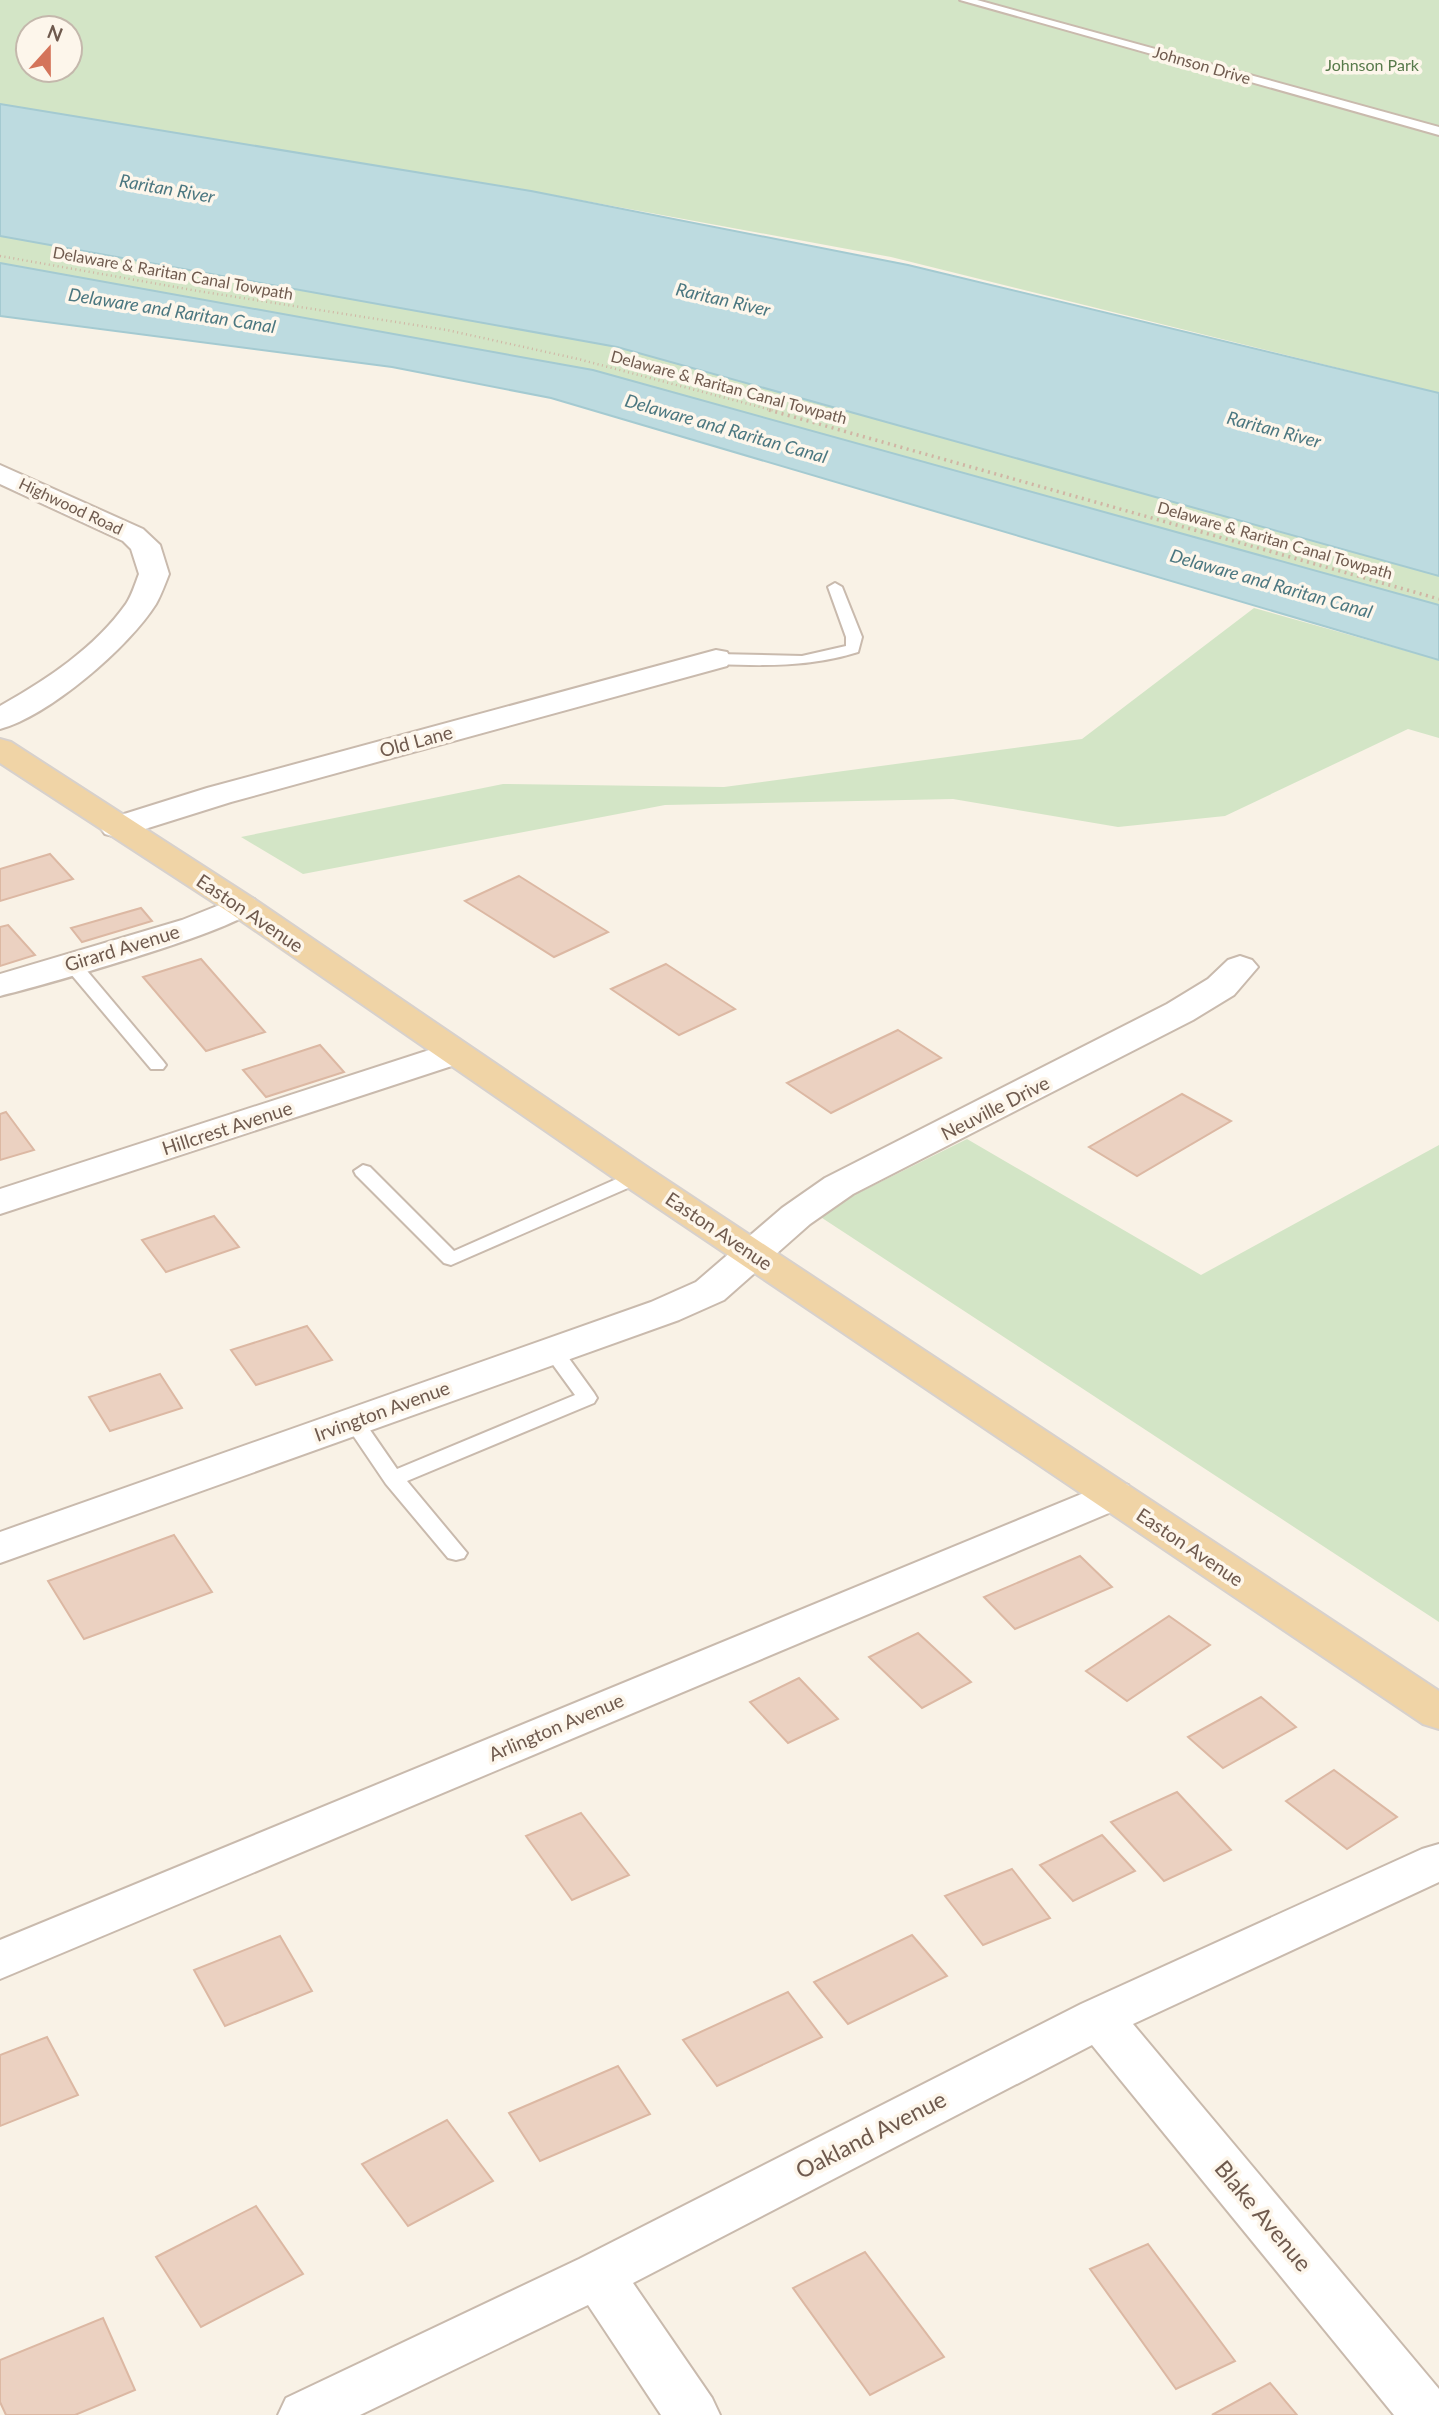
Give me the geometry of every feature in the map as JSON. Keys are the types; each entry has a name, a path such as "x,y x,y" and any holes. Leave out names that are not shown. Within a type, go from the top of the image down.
{"main road":[{"name":"Easton Avenue","path":"0,748 117,827 242,906 637,1177 1439,1713"}],"street":[{"name":"Highwood Road","path":"0,473 133,535 145,545 154,574 140,606 111,640 43,695 0,719"},
{"name":"Old Lane","path":"117,827 219,795 716,659"},
{"name":"Girard Avenue","path":"0,985 194,927 242,906"},
{"name":"Neuville Drive","path":"753,1254 796,1216 839,1186 1180,1012 1221,987 1240,967"},
{"name":"Hillcrest Avenue","path":"0,1202 454,1053"},
{"name":"Irvington Avenue","path":"0,1548 665,1311 709,1291 753,1254"},
{"name":"Arlington Avenue","path":"0,1960 1113,1495"},
{"name":"Oakland Avenue","path":"306,2415 598,2275 1099,2018 1439,1862"},
{"name":"Blake Avenue","path":"1099,2018 1427,2415"},
{"path":"598,2275 692,2415"}],"lane":[{"name":"Johnson Drive","path":"965,0 1439,131"},
{"path":"716,659 790,662 826,659 853,649 854,637 835,587"},
{"path":"71,963 157,1065"},
{"path":"363,1171 451,1259 594,1199 637,1177"},
{"path":"393,1479 587,1398 553,1351"},
{"path":"354,1422 393,1479 456,1553"}],"path":[{"name":"Delaware & Raritan Canal Towpath","path":"0,256 186,289 447,330 578,359 1439,598"}],"green space":[{"name":"Johnson Park","path":"0,0 1439,0 1439,393 891,257 531,191 0,104"},
{"path":"0,236 617,347 1439,576 1439,605 593,370 0,263"},
{"path":"1254,608 1439,660 1439,738 1408,729 1225,816 1118,827 953,799 665,805 303,874 241,837 503,784 724,787 1082,739"},
{"path":"967,1139 1201,1275 1439,1145 1439,1622 816,1214"}],"water":[{"name":"Raritan River","path":"0,104 531,191 908,265 1439,393 1439,576 617,347 0,236"},
{"name":"Delaware and Raritan Canal","path":"0,263 593,370 1439,605 1439,660 551,398 392,367 0,316"}],"building":[{"path":"50,854 73,879 0,901 0,869"},
{"path":"519,876 608,932 554,957 465,901"},
{"path":"141,908 152,921 82,942 71,928"},
{"path":"8,925 35,955 0,966 0,927"},
{"path":"201,959 265,1032 206,1051 143,977"},
{"path":"666,964 735,1009 679,1035 611,989"},
{"path":"898,1030 941,1058 831,1113 787,1083"},
{"path":"320,1045 344,1072 266,1097 243,1070"},
{"path":"1182,1094 1231,1121 1137,1176 1089,1147"},
{"path":"6,1112 34,1150 0,1160 0,1114"},
{"path":"214,1216 239,1247 166,1272 142,1240"},
{"path":"307,1326 332,1360 256,1385 231,1350"},
{"path":"160,1374 182,1408 110,1431 89,1397"},
{"path":"174,1535 212,1592 84,1639 48,1581"},
{"path":"1080,1556 1112,1587 1015,1629 984,1597"},
{"path":"1169,1616 1210,1645 1127,1701 1086,1671"},
{"path":"918,1633 971,1682 922,1708 869,1657"},
{"path":"799,1678 838,1719 788,1743 750,1702"},
{"path":"1261,1697 1296,1727 1223,1768 1188,1737"},
{"path":"1334,1770 1397,1817 1347,1849 1286,1801"},
{"path":"1177,1792 1231,1850 1164,1881 1111,1822"},
{"path":"581,1813 629,1875 572,1900 526,1836"},
{"path":"1102,1835 1135,1871 1073,1901 1040,1865"},
{"path":"1012,1869 1050,1918 983,1945 945,1896"},
{"path":"912,1935 947,1976 848,2024 814,1982"},
{"path":"280,1936 312,1991 225,2026 194,1970"},
{"path":"788,1992 822,2037 717,2086 683,2040"},
{"path":"47,2037 78,2095 0,2126 0,2055"},
{"path":"618,2066 650,2114 540,2161 509,2113"},
{"path":"447,2120 493,2181 408,2226 362,2164"},
{"path":"256,2206 303,2274 201,2327 156,2257"},
{"path":"1148,2244 1235,2361 1176,2389 1090,2269"},
{"path":"865,2252 944,2357 870,2395 793,2288"},
{"path":"103,2318 135,2390 75,2415 6,2415 0,2402 0,2360"},
{"path":"1270,2383 1297,2415 1212,2415"}]}
